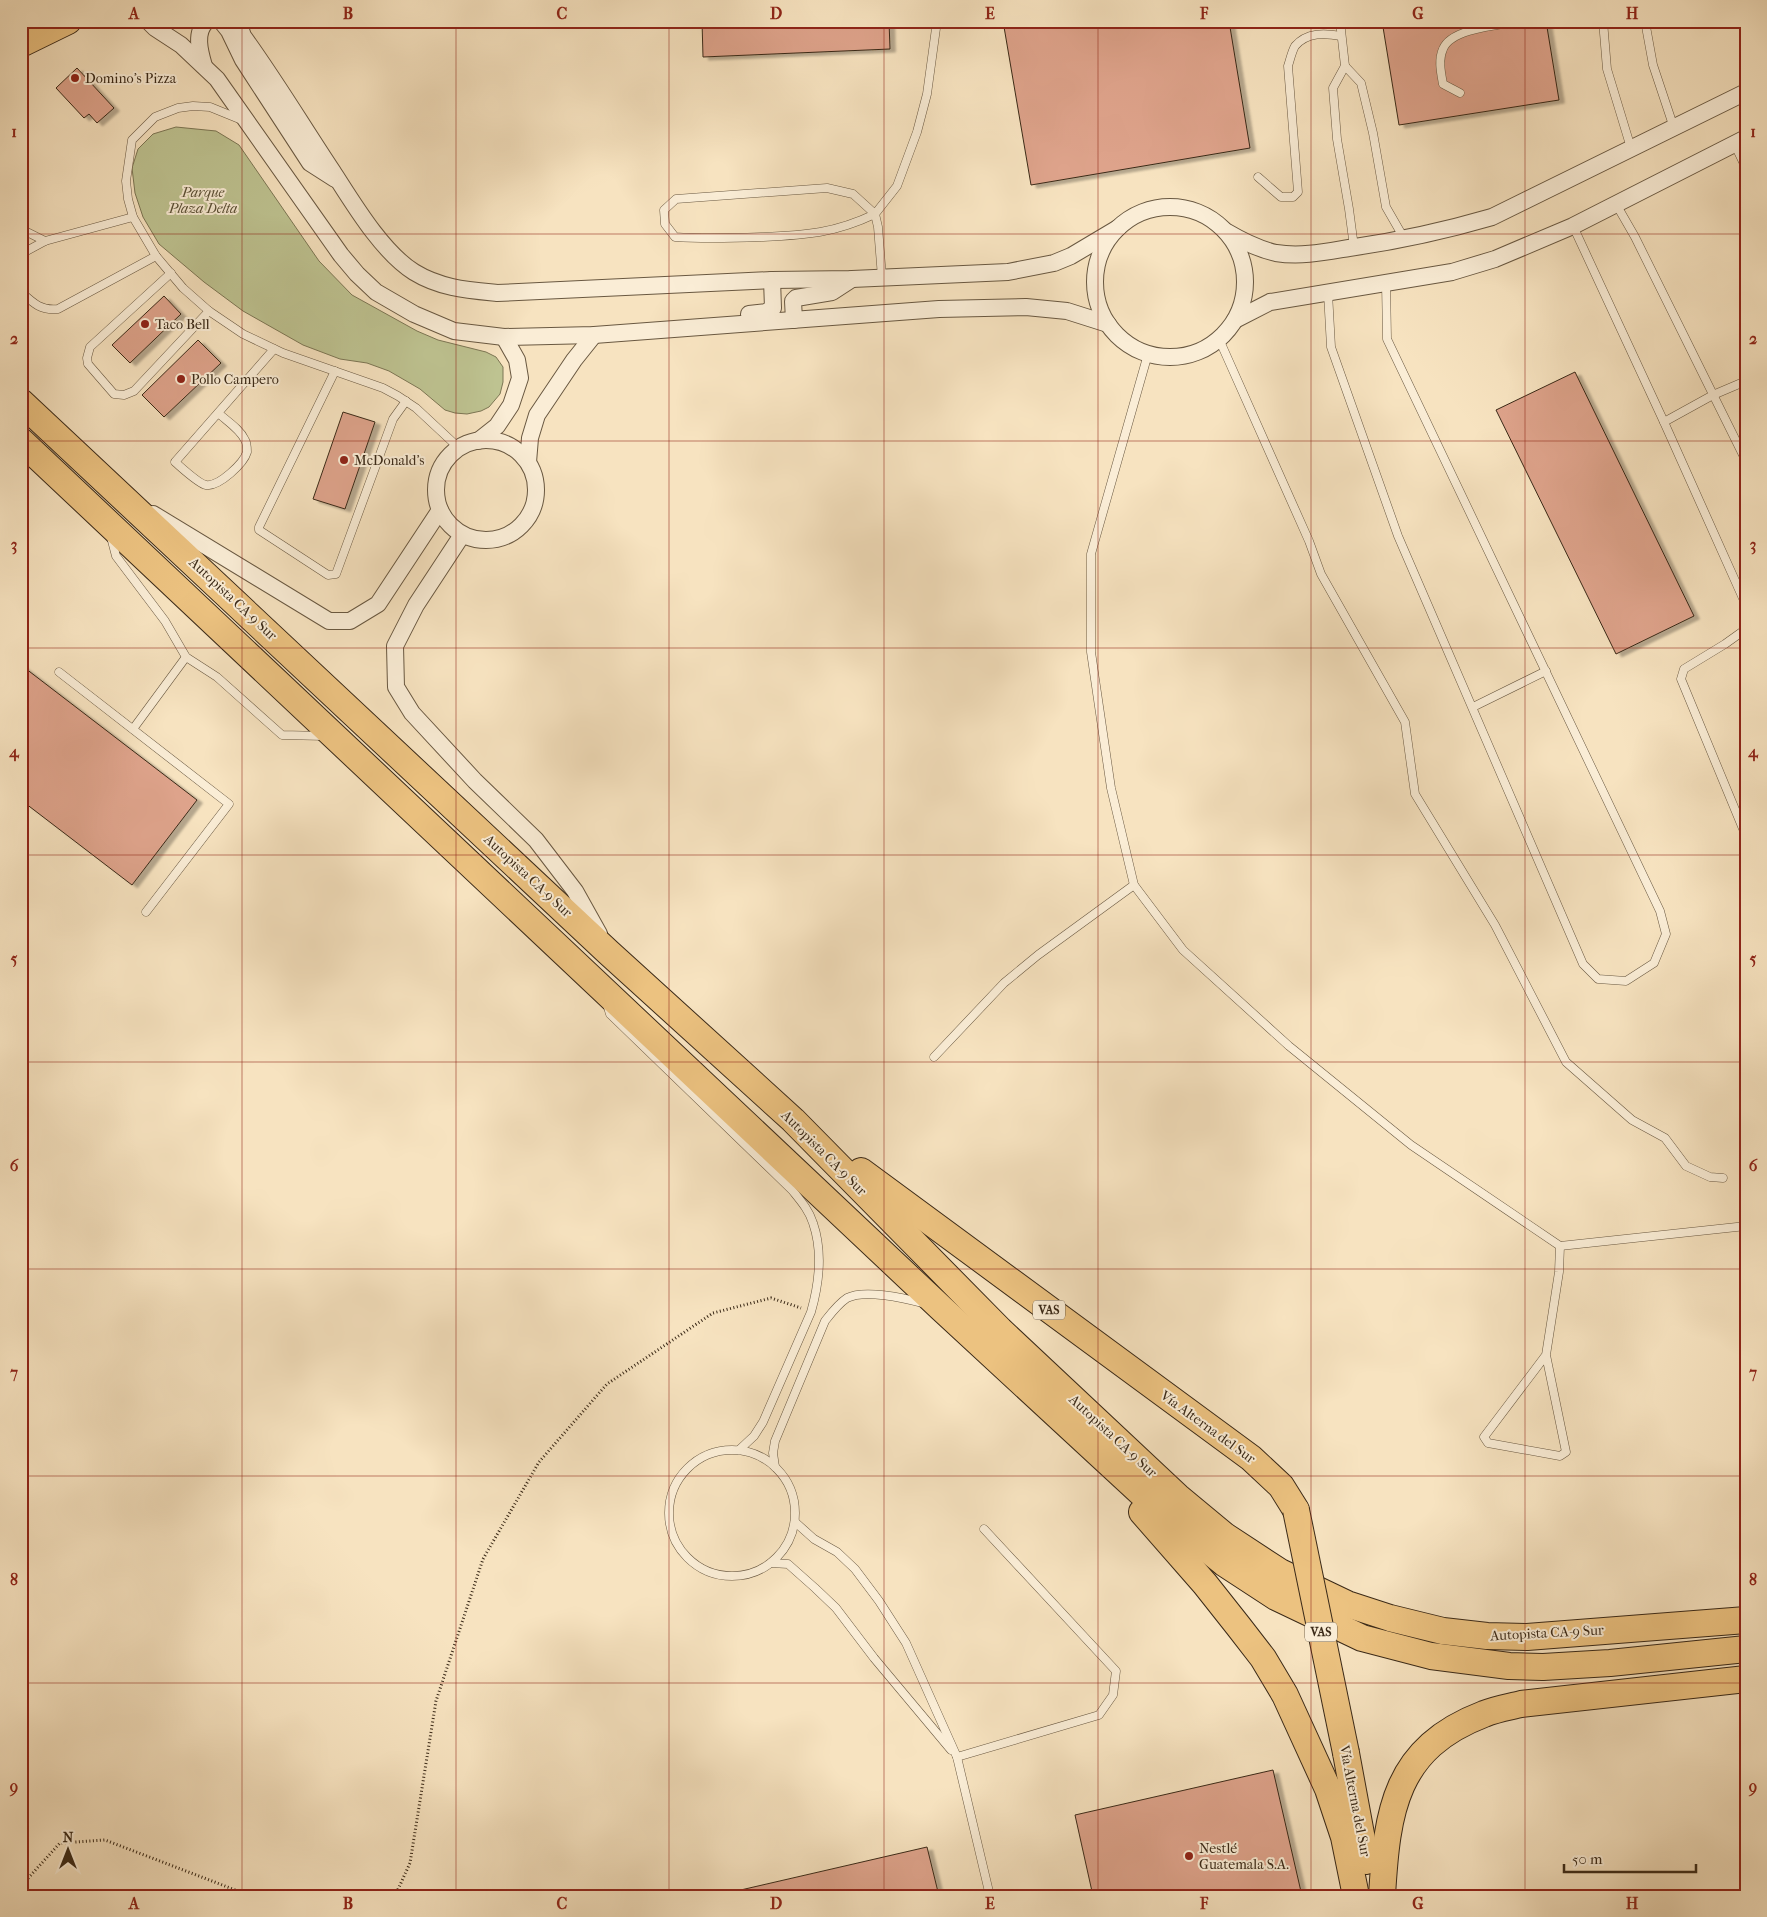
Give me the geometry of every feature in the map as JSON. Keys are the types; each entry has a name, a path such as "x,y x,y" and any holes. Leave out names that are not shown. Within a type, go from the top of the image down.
{"highway":[{"path":"25,44 68,21"},
{"path":"21,386 96,470"},
{"name":"Autopista CA-9 Sur","path":"21,402 96,470 608,952 793,1120 1000,1330 1178,1498 1225,1536 1280,1572 1347,1604 1390,1618 1443,1631 1487,1636 1527,1637 1746,1620"},
{"name":"Autopista CA-9 Sur","path":"21,441 941,1308 1166,1516 1224,1562 1276,1597 1362,1638 1431,1656 1509,1666 1543,1667 1610,1663 1746,1649"},
{"name":"Vía Alterna del Sur","path":"793,1120 1250,1458 1271,1474 1281,1486 1296,1510 1373,1896"},
{"name":"Vía Alterna del Sur","path":"1126,1480 1144,1514 1205,1584 1239,1627 1263,1658 1285,1695 1328,1789 1344,1836 1356,1896"},
{"path":"1610,1663 1684,1669 1746,1666"},
{"path":"1382,1896 1393,1808 1401,1784 1411,1766 1424,1751 1439,1738 1458,1726 1485,1714 1521,1704 1746,1679"}],"street":[{"path":"148,21 155,28 181,44 217,79 250,123 341,255 357,274 376,292 414,314 454,331 504,337 594,335 939,309 1026,306 1067,311 1108,324"},
{"path":"204,66 199,41 202,25 207,21"},
{"path":"221,21 243,60 310,164 340,182"},
{"path":"238,21 244,36 365,222 394,254 412,271 432,282 453,288 497,293 772,280 852,279 1008,272 1054,263 1071,256 1143,212 1173,207 1203,214 1227,232 1255,248 1278,253 1305,255 1404,240 1450,230 1492,217 1746,92"},
{"path":"1235,320 1251,310 1270,302 1452,272 1495,259 1574,226 1740,140"},
{"path":"1118,228 1102,249 1095,274 1097,301 1108,324 1125,342 1148,354 1173,357 1198,352 1219,339 1235,320 1244,298 1245,275 1240,252 1227,232"},
{"path":"794,320 793,301 796,298 832,292 852,279"},
{"path":"699,327 744,314 766,312 773,308 772,280"},
{"path":"528,462 530,438 537,415 574,360 594,335"},
{"path":"478,441 497,426 511,404 520,378 517,360 504,337"},
{"path":"493,440 506,444 518,451 528,462 536,479 536,498 530,516 517,530 500,539 481,540 462,535 449,524 440,510 436,493 438,476 446,460 458,448 478,441 493,440"},
{"path":"122,495 330,621 350,622 378,604 440,510"},
{"path":"462,535 416,605 395,646 396,687 412,713 475,781 536,840 575,891 608,952"}],"lane":[{"path":"882,277 878,227 875,214 853,194 827,188 676,199 664,210 665,224 675,237 715,239 815,234 855,224 875,214 897,186 917,132 927,94 937,21"},
{"path":"1340,21 1345,66 1333,88 1338,139 1350,208 1354,247"},
{"path":"1460,92 1443,84 1440,68 1443,49 1450,39 1462,32 1521,21"},
{"path":"1603,21 1607,69 1631,148"},
{"path":"1645,21 1654,65 1674,128"},
{"path":"1258,177 1281,197 1293,197 1298,192 1288,66 1294,47 1306,38 1324,33 1342,36"},
{"path":"1345,66 1361,82 1373,133 1386,207 1404,240"},
{"path":"250,123 210,107 193,106 178,108 154,117 132,140 126,180 128,199 133,217 156,256 183,288 209,311 243,334 274,349 382,388 416,408 458,448"},
{"path":"1740,140 1746,168"},
{"path":"1616,204 1635,237 1746,461"},
{"path":"21,254 45,242 133,217"},
{"path":"1574,226 1746,605"},
{"path":"21,229 45,242"},
{"path":"21,292 36,306 48,310 58,309 156,256"},
{"path":"171,273 90,347 87,358 88,364 114,394 134,391 209,311"},
{"path":"1328,293 1331,347 1398,536 1583,964 1598,978 1626,981 1654,963 1666,934 1660,910 1387,340 1386,283"},
{"path":"1219,339 1309,541 1321,574 1405,722 1416,794 1496,925 1566,1062 1632,1120 1665,1138 1686,1166 1710,1177 1723,1178"},
{"path":"218,413 241,433 246,442 247,452 233,470 220,482 204,485 175,462 274,349"},
{"path":"1148,354 1091,554 1091,652 1111,788 1134,885 1183,950 1289,1046 1411,1144 1560,1246 1746,1226"},
{"path":"335,371 259,527 259,530 328,575 336,574 393,419 406,401"},
{"path":"1664,422 1713,395 1746,381"},
{"path":"108,523 116,556 165,622 186,657 217,677 282,735 335,736"},
{"path":"1746,629 1684,669 1681,679 1746,836"},
{"path":"133,729 186,657"},
{"path":"1472,706 1546,671"},
{"path":"59,672 229,804 146,912"},
{"path":"934,1056 1004,983 1038,955 1134,885"},
{"path":"604,990 610,1014 792,1190 805,1206 813,1222 818,1250 818,1280 811,1312 763,1422 754,1436 739,1450"},
{"path":"1546,1355 1484,1437 1488,1443 1560,1456 1566,1452 1546,1355 1559,1272 1560,1246"},
{"path":"775,1468 774,1441 825,1320 836,1306 849,1297 883,1295 905,1298 941,1308"},
{"path":"739,1450 759,1456 775,1468 788,1483 794,1502 795,1522 787,1545 771,1563 752,1572 732,1576 712,1573 694,1563 680,1548 671,1530 669,1510 673,1490 684,1472 700,1459 719,1452 739,1450"},
{"path":"795,1522 814,1539 837,1552 854,1569 879,1601 906,1644 957,1757 990,1896"},
{"path":"957,1757 1099,1715 1113,1695 1116,1671 984,1529"},
{"path":"771,1563 788,1564 836,1608 874,1658 957,1757"}],"path":[{"path":"395,1896 410,1863 436,1702 445,1673 483,1559 539,1462 607,1384 713,1313 771,1298 811,1312"},
{"path":"21,1886 60,1843 105,1840 250,1896"}],"green space":[{"name":"Parque Plaza Delta","path":"176,127 216,131 239,145 319,261 352,295 417,331 438,340 486,352 496,357 503,367 503,382 500,394 489,407 467,414 445,410 420,389 389,371 367,363 340,359 303,345 243,311 204,282 159,244 143,217 135,193 132,168 138,149 153,134"}],"building":[{"path":"702,21 889,21 890,49 703,57"},
{"path":"1003,21 1229,21 1250,148 1031,185"},
{"path":"1382,21 1546,21 1559,100 1399,125"},
{"path":"77,68 114,108 97,123 89,114 84,118 56,88"},
{"path":"164,296 181,314 130,363 112,345"},
{"name":"Pollo Campero","path":"198,340 221,363 164,417 142,395"},
{"path":"1575,372 1694,616 1616,654 1496,410"},
{"name":"McDonald's","path":"343,412 375,422 345,509 313,499"},
{"path":"21,665 197,800 132,885 21,800"},
{"name":"Nestlé Guatemala S.A.","path":"1273,1770 1302,1896 1093,1896 1075,1815"},
{"path":"927,1847 939,1896 719,1895"}],"place":[{"name":"Domino's Pizza","path":"75,78"},
{"name":"Taco Bell","path":"145,324"},
{"name":"Pollo Campero","path":"181,379"},
{"name":"McDonald's","path":"344,460"},
{"name":"Nestlé Guatemala S.A.","path":"1189,1856"}]}
